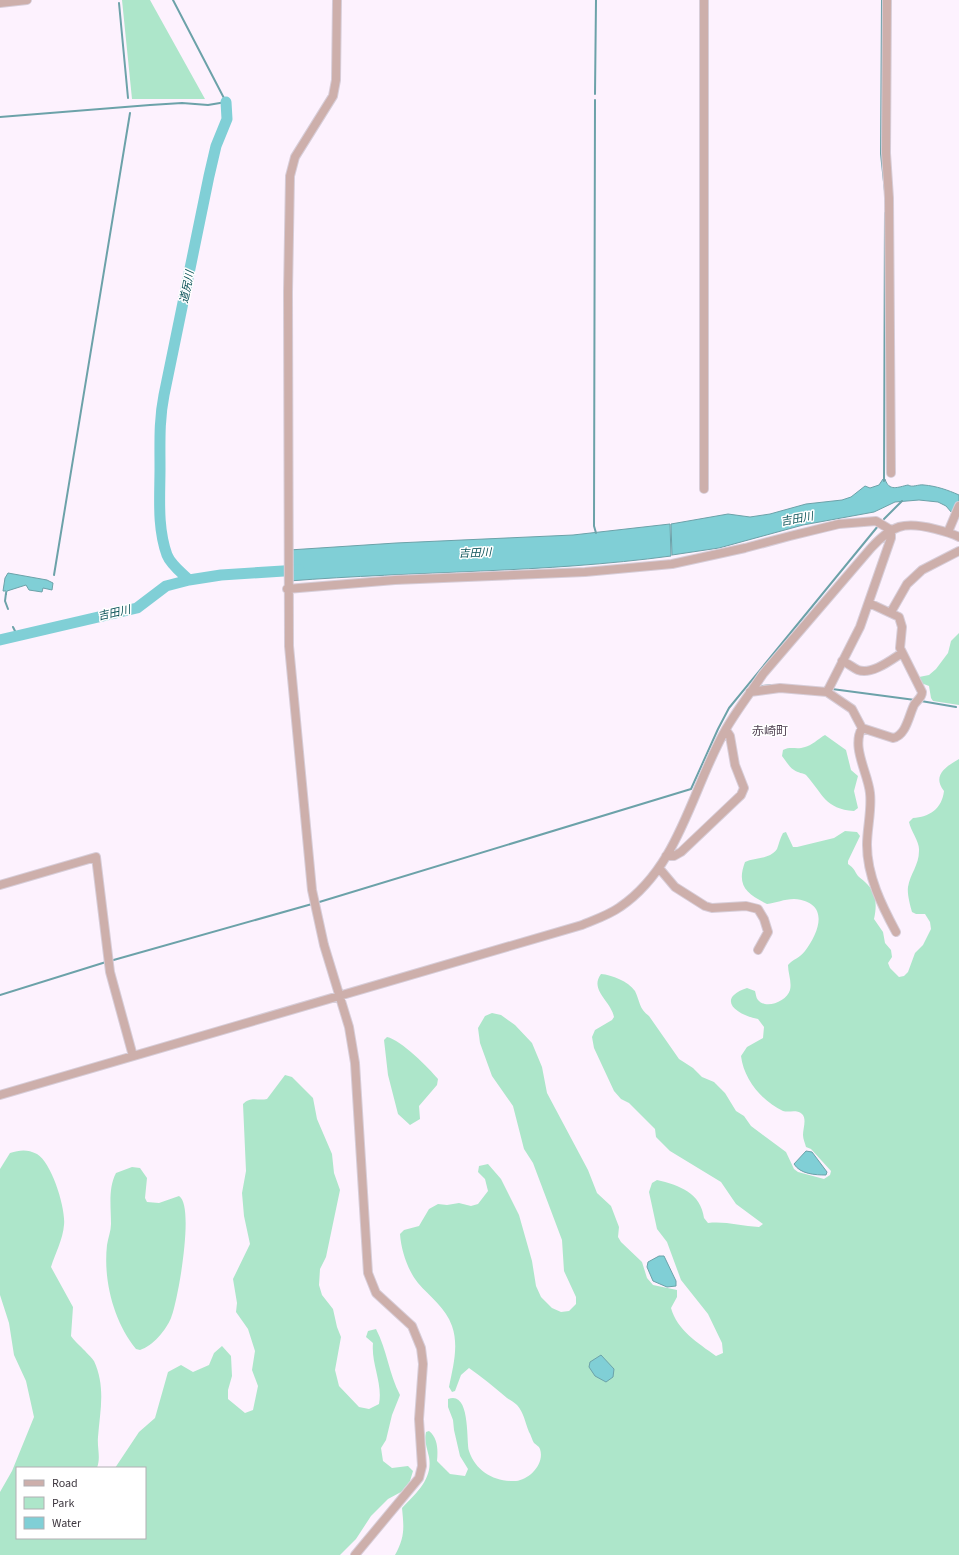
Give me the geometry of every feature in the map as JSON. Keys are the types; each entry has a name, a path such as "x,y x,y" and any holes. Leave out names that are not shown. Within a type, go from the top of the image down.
{"street":[{"path":"0,3 27,0"},
{"path":"337,0 336,80 333,96 295,157 290,176 287,588 289,646 312,890 324,945 349,1027 355,1063 367,1265 370,1281 379,1296 412,1326 420,1341 422,1355 419,1418 422,1466 419,1478 355,1555"},
{"path":"704,0 704,489"},
{"path":"887,0 885,113 889,198 890,473"},
{"path":"949,530 959,506"},
{"path":"287,588 395,580 585,572 672,564 745,548 839,524 876,521 891,530"},
{"path":"0,1095 582,925 619,908 633,898 659,868 684,822 726,730 750,692 763,674 871,548 882,536 891,530 912,524 949,530 959,537"},
{"path":"828,689 860,627 891,538 891,530"},
{"path":"892,612 907,584 922,570 959,551"},
{"path":"750,692 780,688 828,689 852,709 862,728 897,738 909,720 922,692 900,648 902,623 898,616 869,603"},
{"path":"842,661 858,670 865,671 877,668 902,654"},
{"path":"862,728 859,732 859,747 870,793 867,846 868,859 880,900 896,932"},
{"path":"666,856 674,856 681,852 741,795 744,788 735,765 730,736 726,730"},
{"path":"0,885 96,858 110,972 133,1056"},
{"path":"659,868 676,887 708,907 746,906 758,909 764,919 768,932 758,950"}],"green space":[{"path":"122,0 150,0 205,99 132,99"},
{"path":"959,633 959,705 933,701 929,686 921,683 919,677 929,675 936,669 948,653 951,641"},
{"path":"825,735 846,750 851,770 858,776 854,791 858,808 854,811 844,810 831,804 806,775 792,769 782,756 783,750 807,746"},
{"path":"959,759 959,1555 395,1555 401,1543 403,1532 402,1508 413,1497 426,1479 430,1465 425,1435 426,1432 429,1431 436,1441 437,1461 450,1474 465,1476 468,1469 460,1456 453,1420 448,1407 448,1399 455,1398 461,1402 466,1418 469,1451 476,1465 487,1474 501,1480 521,1480 526,1478 535,1470 541,1455 540,1448 533,1442 523,1414 517,1405 469,1368 461,1375 455,1391 452,1392 449,1387 454,1364 455,1341 452,1326 442,1308 418,1283 411,1273 403,1253 400,1234 404,1230 419,1226 429,1209 438,1204 447,1205 459,1203 471,1206 478,1204 488,1191 485,1179 478,1172 479,1166 488,1164 501,1179 519,1215 532,1261 536,1286 541,1297 552,1308 561,1312 569,1311 576,1304 576,1297 564,1271 562,1240 533,1163 524,1149 513,1106 492,1076 480,1043 478,1028 485,1016 492,1013 501,1015 515,1025 532,1043 542,1067 547,1093 588,1170 597,1193 611,1206 619,1227 618,1237 621,1242 642,1262 647,1278 653,1285 677,1290 677,1297 671,1308 678,1323 683,1329 695,1341 716,1356 723,1353 722,1343 708,1314 681,1280 667,1242 657,1229 649,1192 652,1183 657,1180 665,1182 681,1188 694,1196 702,1209 704,1218 708,1223 727,1223 759,1227 763,1224 736,1204 721,1182 670,1151 656,1137 655,1129 629,1103 621,1099 614,1091 594,1048 592,1037 595,1030 612,1020 614,1017 599,990 598,980 601,974 620,979 632,987 643,1011 649,1016 679,1059 693,1068 702,1077 714,1082 725,1093 736,1111 744,1116 751,1126 786,1152 794,1169 798,1172 824,1179 830,1175 831,1171 811,1149 806,1147 803,1136 804,1118 802,1114 783,1111 775,1107 761,1096 750,1081 741,1056 747,1047 763,1038 764,1027 758,1019 743,1014 737,1010 731,1002 732,997 737,992 747,988 755,991 756,997 762,1003 776,1003 785,998 790,990 788,965 803,953 810,943 818,927 819,919 817,911 813,906 805,901 790,899 767,904 754,897 745,888 743,883 742,877 745,862 766,857 774,853 783,833 786,832 793,847 797,847 834,838 845,831 857,832 860,836 848,864 872,890 876,904 874,919 883,932 885,943 891,950 892,957 888,963 890,968 899,977 904,976 908,972 915,953 923,945 931,929 930,922 925,914 916,914 912,912 909,900 908,887 918,861 919,848 909,822 913,818 929,814 938,807 941,803 944,791 939,781 940,776 949,765"},
{"path":"387,1037 400,1043 422,1062 438,1079 437,1085 419,1106 420,1119 410,1125 398,1114 388,1075 384,1040"},
{"path":"285,1075 292,1077 313,1098 317,1119 332,1154 334,1173 340,1190 326,1257 320,1269 319,1285 322,1295 333,1309 341,1337 335,1370 339,1386 359,1407 369,1409 379,1404 380,1396 373,1343 366,1337 368,1331 376,1329 400,1395 392,1415 386,1440 381,1448 383,1461 392,1468 408,1466 413,1471 410,1481 401,1492 388,1499 371,1516 356,1539 340,1555 0,1555 0,1492 12,1471 34,1417 26,1381 14,1355 9,1323 0,1295 0,1169 10,1153 27,1151 37,1154 43,1159 53,1176 63,1208 64,1225 61,1241 51,1267 73,1307 71,1336 94,1361 98,1371 101,1390 98,1441 99,1460 97,1467 16,1467 16,1539 146,1539 146,1467 116,1467 139,1432 155,1418 168,1372 181,1365 193,1372 209,1365 214,1353 222,1346 231,1356 232,1376 228,1390 228,1399 245,1413 253,1410 258,1386 252,1370 255,1351 248,1329 236,1312 237,1303 233,1279 250,1244 244,1216 242,1193 246,1171 243,1104 251,1099 267,1099"},
{"path":"132,1167 140,1168 147,1178 145,1198 147,1202 159,1203 179,1196 184,1203 185,1216 184,1254 171,1318 166,1328 158,1337 150,1345 140,1350 136,1349 128,1338 116,1314 109,1287 106,1259 111,1227 110,1198 113,1179 116,1173"}],"water":[{"path":"883,479 885,479 889,486 894,488 908,485 922,485 933,486 946,490 959,495 959,504 952,513 946,506 938,502 919,500 895,502 874,512 803,525 719,548 672,555 671,524 728,514 750,517 770,514 806,504 842,500 851,497 865,486 870,488 879,485"},
{"path":"670,524 671,556 576,566 289,581 289,550 396,543 573,535"},
{"path":"8,573 47,580 53,583 52,590 43,588 42,592 29,590 26,585 7,591 6,595 6,591 3,591 5,578"},
{"path":"806,1151 812,1152 827,1172 826,1175 817,1175 804,1172 794,1164"},
{"path":"659,1256 664,1256 676,1281 676,1286 667,1287 653,1281 647,1267 648,1262"},
{"path":"601,1355 614,1369 613,1377 606,1382 595,1376 589,1367 590,1362"}],"waterway":[{"path":"0,117 150,105 182,103 208,105 226,102 173,0"},
{"path":"595,94 596,0"},
{"path":"882,0 881,154 885,191"},
{"path":"119,3 128,98"},
{"path":"595,100 594,526 596,533"},
{"name":"道尻川","path":"189,580 169,559 164,544 160,523 160,440 162,404 209,176 216,146 227,119 226,102"},
{"path":"54,575 130,113"},
{"path":"884,481 885,213"},
{"path":"884,519 902,501"},
{"path":"316,903 691,789 729,708 878,526"},
{"name":"吉田川","path":"0,640 137,608 166,586 189,580 221,575 299,570"},
{"path":"6,593 5,601 8,609"},
{"path":"13,627 17,635"},
{"path":"762,686 774,685"},
{"path":"832,689 915,700"},
{"path":"921,701 956,707"},
{"path":"110,961 312,904"},
{"path":"0,995 106,962"}],"district":[{"name":"赤崎町","path":"770,731"}]}
